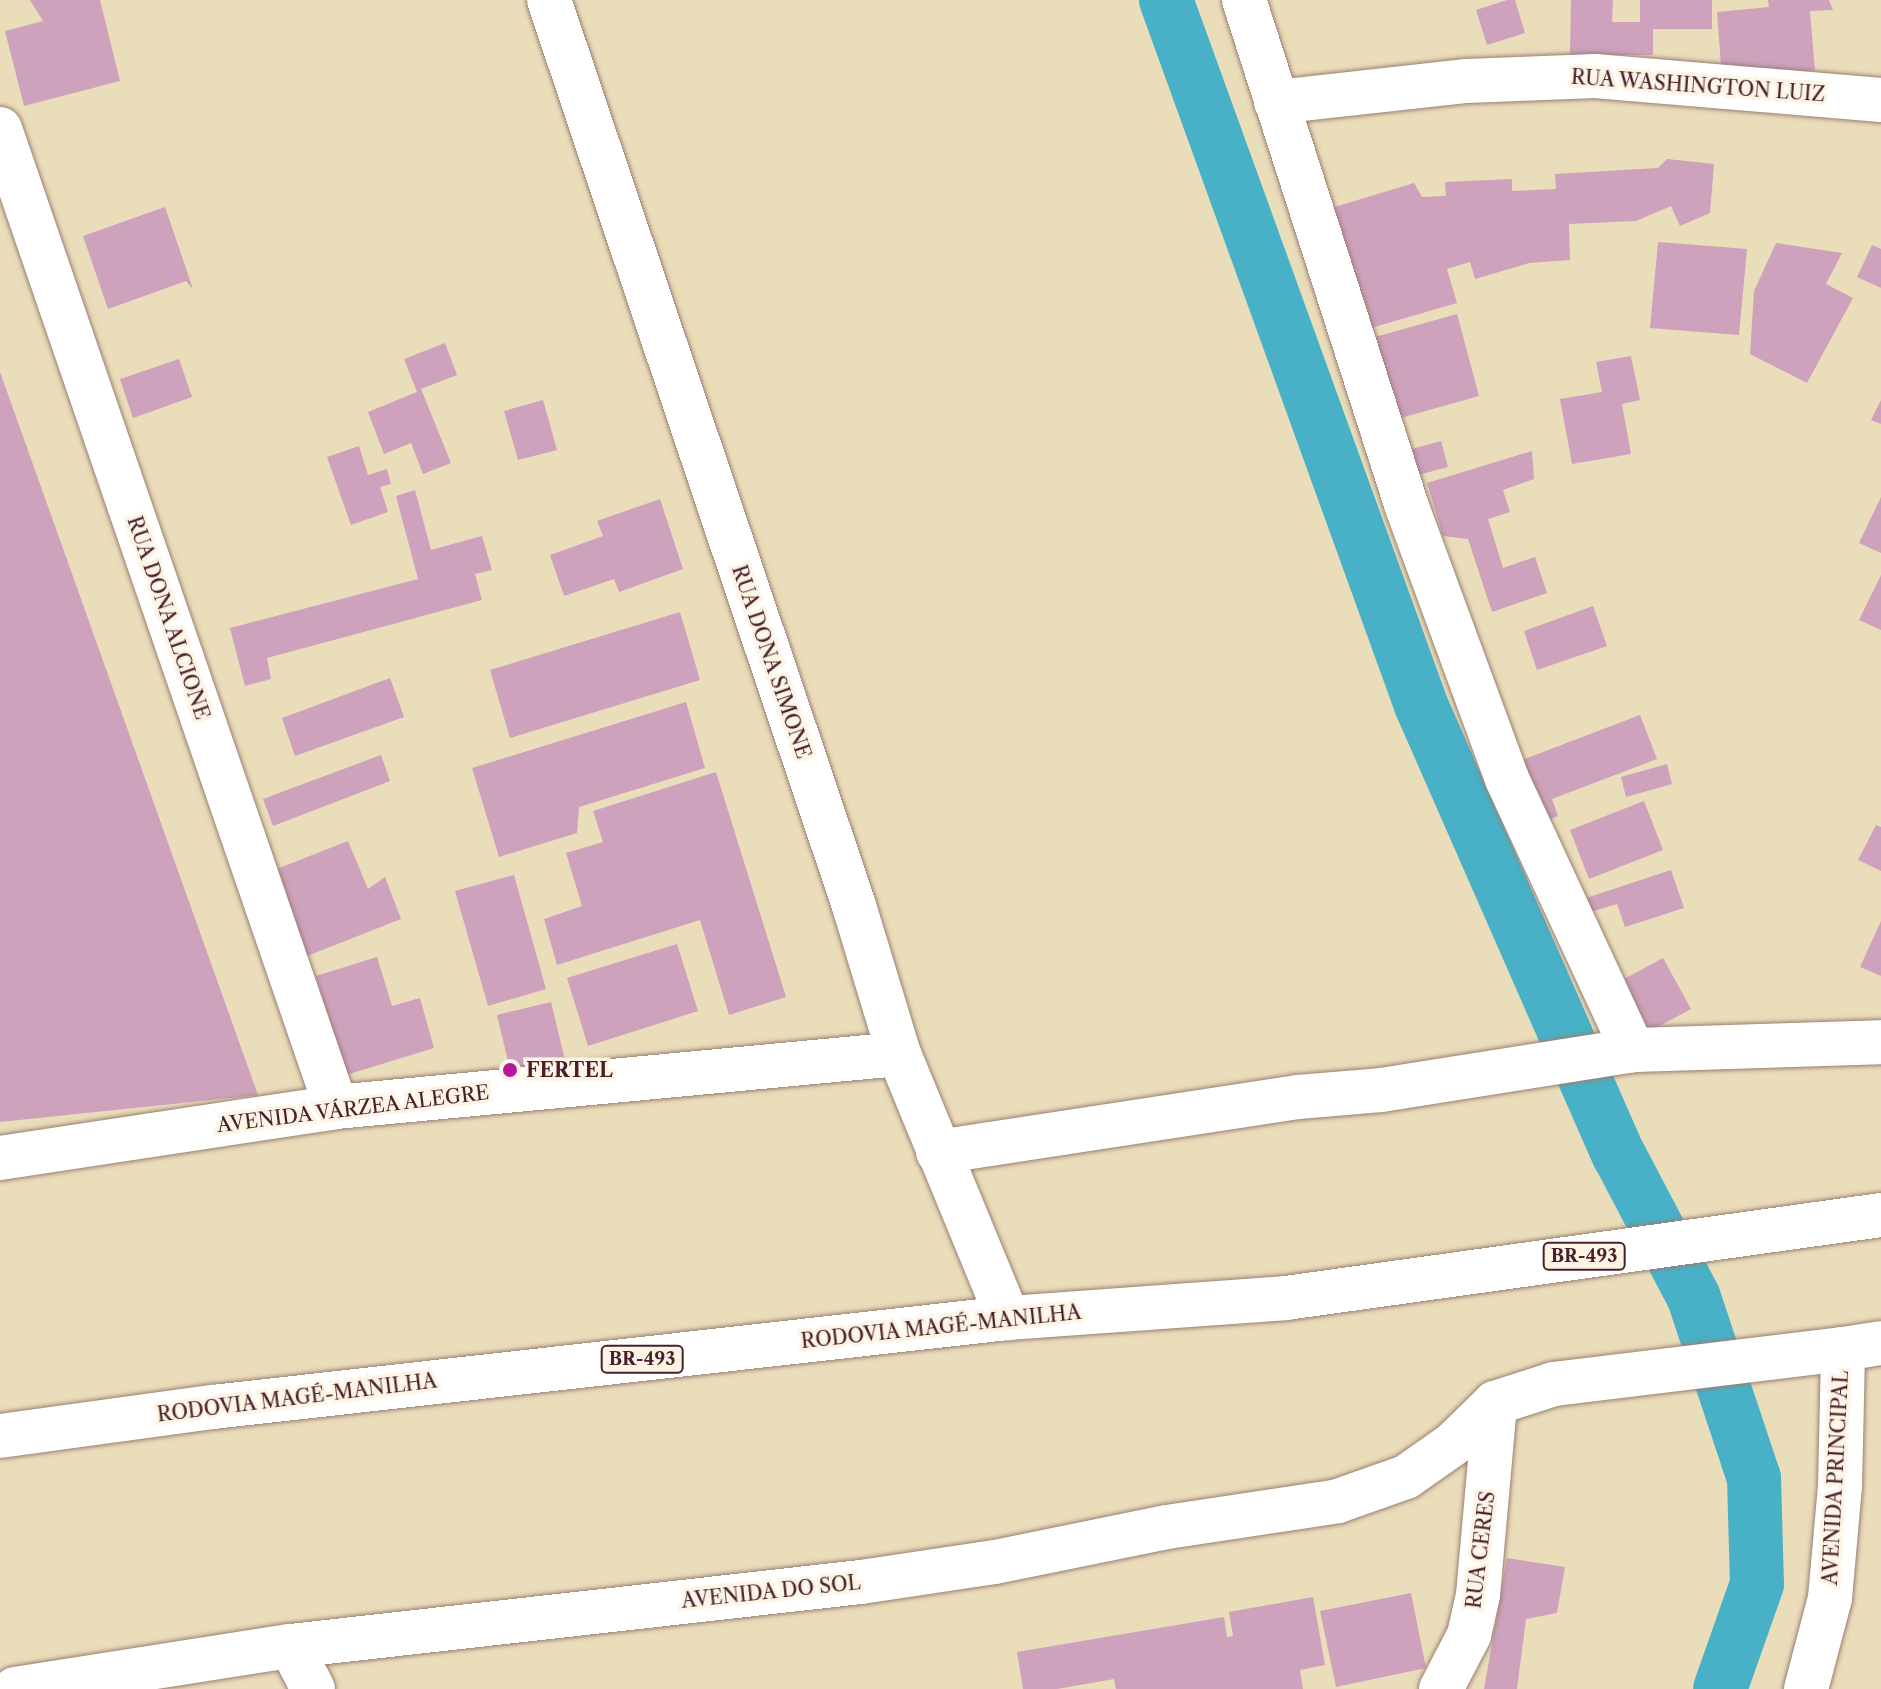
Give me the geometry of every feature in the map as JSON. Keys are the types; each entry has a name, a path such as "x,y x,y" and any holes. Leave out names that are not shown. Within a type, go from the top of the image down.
{"main road":[{"name":"RUA DONA SIMONE","path":"549,0 854,906 899,1054 1008,1318"},
{"path":"1244,0 1407,507 1507,779 1613,1052"},
{"name":"RUA WASHINGTON LUIZ","path":"1276,102 1467,81 1595,76 1881,100"},
{"name":"RUA DONA ALCIONE","path":"0,129 336,1107"},
{"path":"938,1152 1298,1097 1381,1090 1613,1052 1881,1042"},
{"name":"AVENIDA VÁRZEA ALEGRE","path":"0,1158 336,1107 899,1054"},
{"name":"RODOVIA MAGÉ-MANILHA","path":"0,1436 213,1407 1008,1318 1286,1298 1881,1215"},
{"path":"1495,1403 1554,1384 1862,1346"},
{"name":"AVENIDA PRINCIPAL","path":"1806,1689 1830,1598 1840,1486 1862,1346"},
{"name":"AVENIDA DO SOL","path":"15,1689 291,1646 861,1582 995,1562 1167,1527 1338,1501 1406,1477 1453,1444 1495,1403"},
{"name":"RUA CERES","path":"1441,1689 1469,1635 1478,1595 1495,1403"},
{"path":"291,1646 313,1689"}],"building":[{"path":"30,0 100,0 120,81 24,106 5,31 43,21"},
{"path":"1515,0 1525,33 1487,45 1476,10"},
{"path":"1571,0 1613,0 1612,22 1640,22 1640,0 1712,0 1712,29 1653,29 1653,55 1570,55"},
{"path":"1768,0 1829,0 1833,10 1810,11 1815,70 1722,79 1717,12 1769,7"},
{"path":"1667,159 1714,164 1710,213 1680,226 1671,206 1636,221 1569,224 1570,260 1529,263 1475,279 1470,262 1447,269 1457,303 1364,330 1328,209 1414,183 1422,197 1446,196 1445,182 1512,179 1512,191 1556,189 1555,174 1658,168"},
{"path":"165,207 193,289 186,281 108,309 83,236"},
{"path":"1658,242 1747,249 1739,335 1650,328"},
{"path":"1776,243 1842,253 1826,284 1853,298 1807,383 1750,354 1754,291"},
{"path":"1872,245 1881,249 1881,288 1857,277"},
{"path":"1457,314 1479,396 1390,421 1368,339"},
{"path":"445,343 457,375 421,389 451,463 423,474 411,443 384,454 368,412 417,392 404,359"},
{"path":"1631,356 1640,400 1622,404 1631,454 1572,464 1560,399 1602,392 1596,362"},
{"path":"179,359 192,397 133,418 120,379"},
{"path":"0,372 258,1095 0,1122"},
{"path":"543,400 557,450 518,460 504,411"},
{"path":"1881,400 1881,424 1871,420"},
{"path":"1441,441 1448,467 1414,476 1408,450"},
{"path":"359,446 368,475 387,469 391,484 380,487 388,512 351,525 327,457"},
{"path":"1532,451 1534,479 1503,490 1510,512 1488,519 1503,568 1535,557 1547,593 1492,612 1468,539 1443,536 1427,483"},
{"path":"415,490 431,550 482,536 492,570 475,574 482,600 267,658 271,679 245,686 230,628 418,579 396,496"},
{"path":"1881,497 1881,553 1859,543"},
{"path":"660,499 683,569 619,592 614,579 564,596 550,555 603,536 597,521"},
{"path":"1881,575 1881,630 1859,620"},
{"path":"1593,606 1607,646 1537,670 1524,631"},
{"path":"680,612 700,680 510,738 490,670"},
{"path":"390,678 404,717 295,756 282,718"},
{"path":"686,702 705,768 579,807 577,833 499,857 472,768"},
{"path":"1640,715 1657,759 1552,799 1558,816 1541,823 1517,762"},
{"path":"381,755 390,781 273,826 263,799"},
{"path":"1667,764 1672,784 1626,797 1621,777"},
{"path":"716,772 786,997 729,1015 700,920 557,965 544,919 582,906 566,853 603,842 593,811"},
{"path":"1644,801 1663,850 1589,879 1570,830"},
{"path":"1876,825 1881,827 1881,871 1858,860"},
{"path":"348,841 368,889 385,877 401,919 302,958 269,872"},
{"path":"1671,870 1684,908 1625,927 1617,904 1584,914 1580,900"},
{"path":"514,875 546,989 488,1006 455,891"},
{"path":"1881,921 1881,976 1860,967"},
{"path":"677,944 698,1011 588,1046 567,978"},
{"path":"377,957 392,1006 420,998 434,1048 346,1075 316,976"},
{"path":"1663,958 1691,1009 1641,1036 1613,985"},
{"path":"551,1002 565,1060 511,1074 497,1015"},
{"path":"1507,1558 1565,1567 1557,1613 1526,1619 1517,1689 1484,1689"},
{"path":"1411,1593 1426,1668 1336,1687 1320,1611"},
{"path":"1313,1597 1325,1665 1300,1670 1303,1689 1116,1689 1114,1679 1057,1689 1023,1689 1017,1652 1224,1617 1227,1637 1233,1636 1229,1612"}],"waterway":[{"path":"1166,0 1421,705 1619,1155 1694,1298 1754,1478 1757,1584 1720,1689"}],"place":[{"name":"FERTEL","path":"510,1070"}]}
